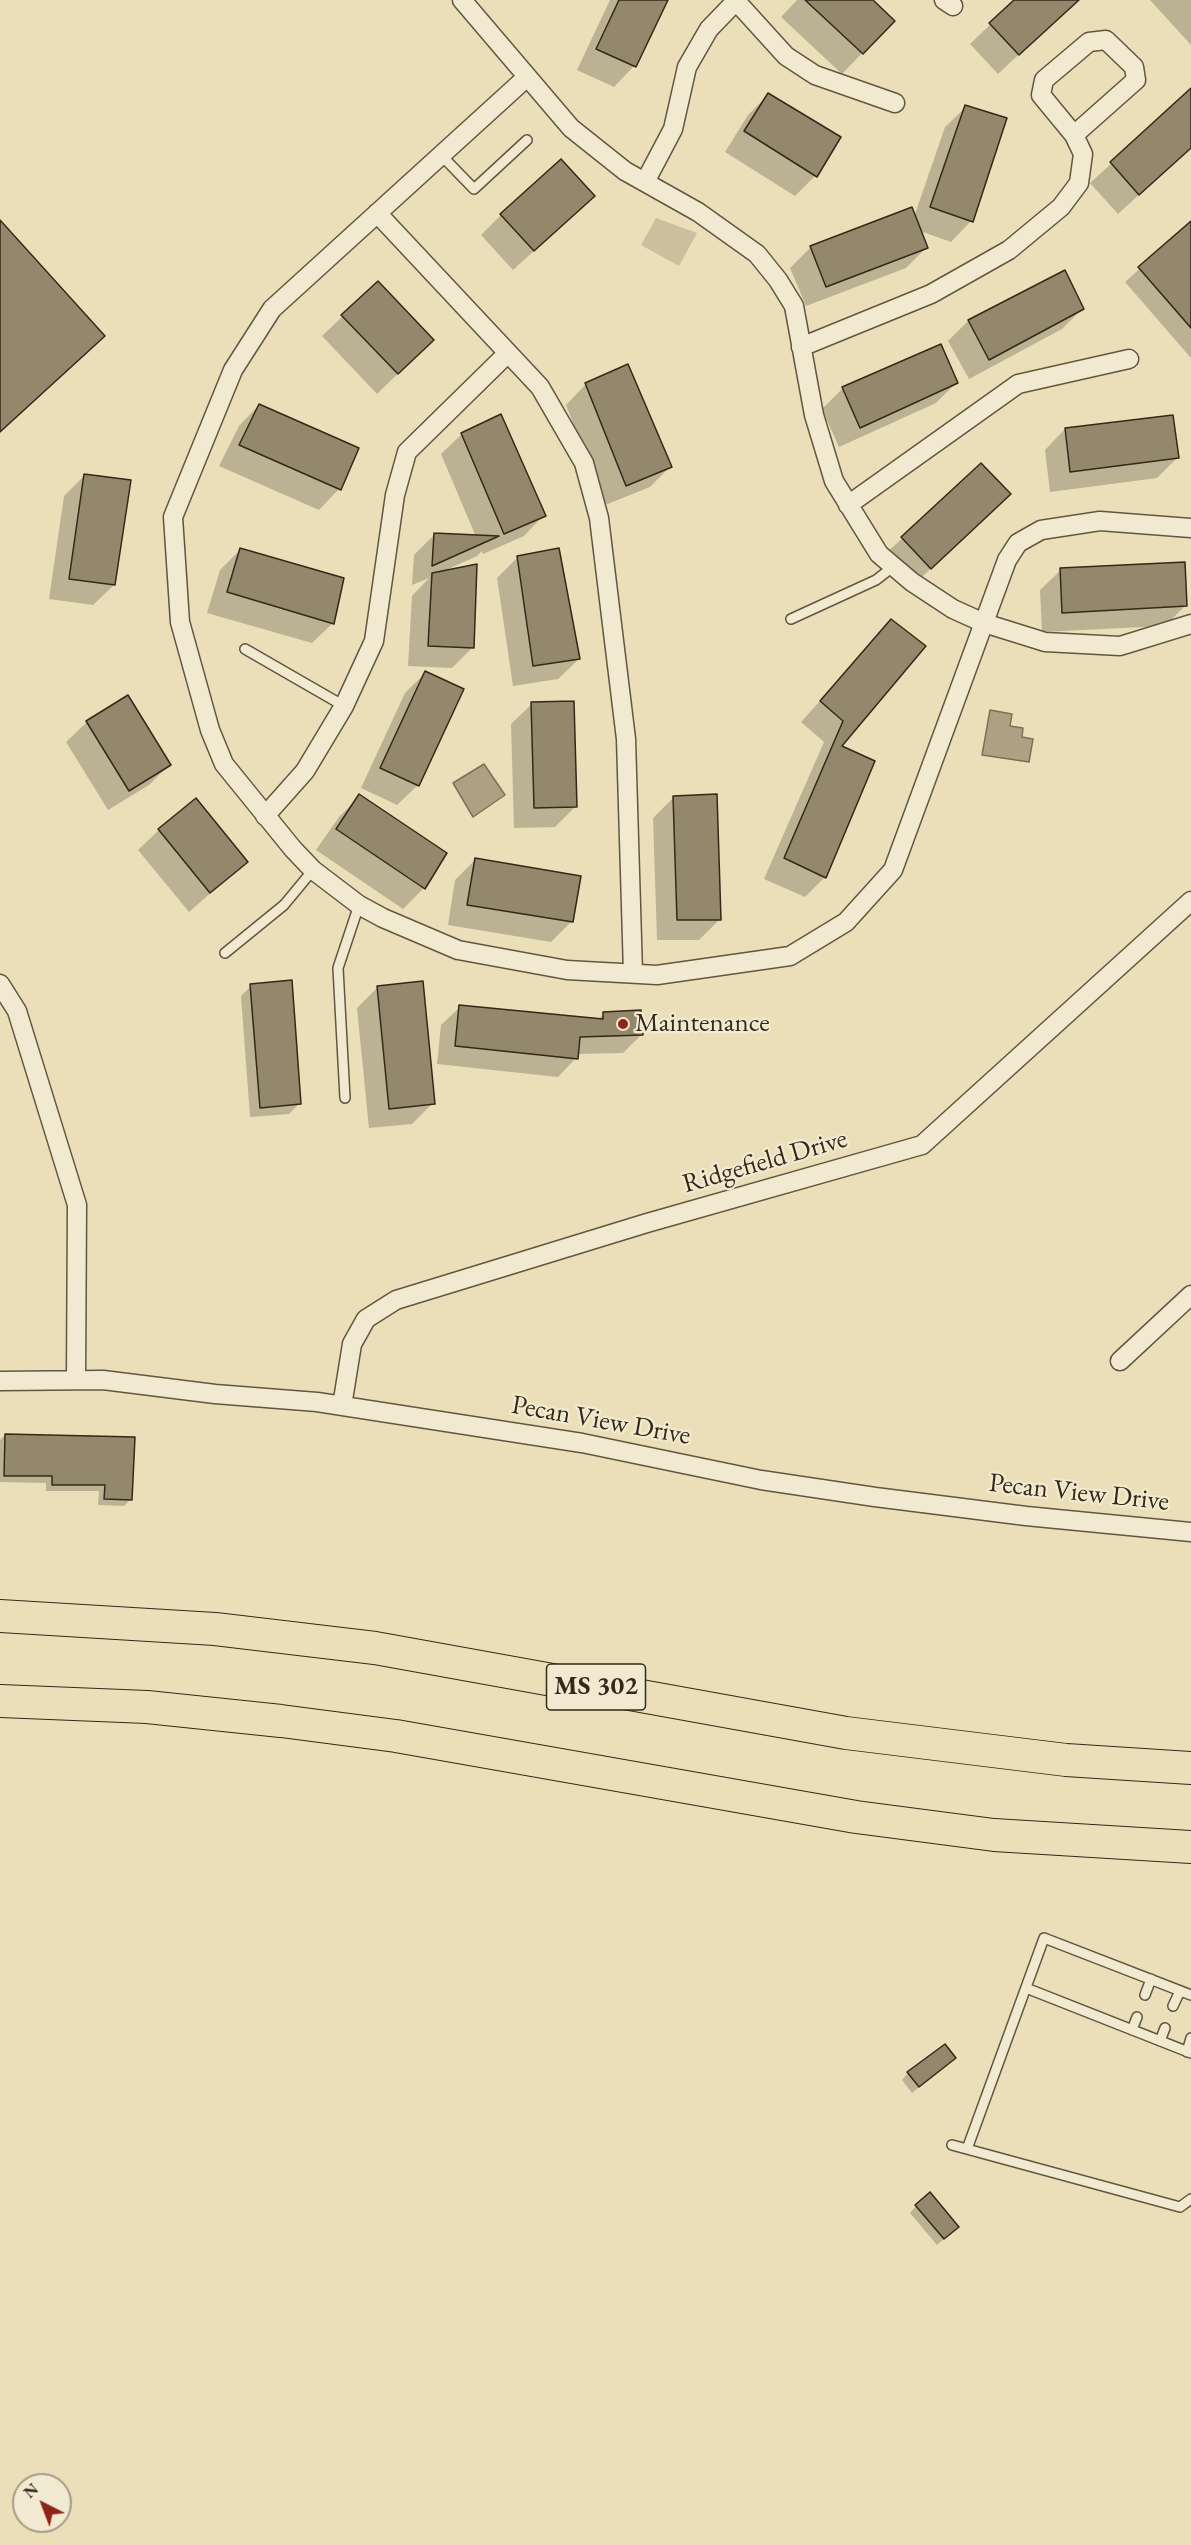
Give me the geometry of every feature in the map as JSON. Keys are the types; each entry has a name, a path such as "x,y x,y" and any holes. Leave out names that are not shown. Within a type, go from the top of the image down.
{"highway":[{"name":"MS 302","path":"0,1616 215,1629 375,1648 846,1733 1066,1760 1191,1768"},
{"path":"0,1701 147,1707 281,1721 396,1736 856,1817 994,1835 1191,1847"}],"street":[{"path":"645,182 673,129 687,67 709,29 736,1 786,56 815,75 895,103"},
{"path":"467,7 571,128 625,171 698,212 757,254 778,280 794,306 814,415 834,481 879,554 912,582 953,609 984,623 1045,642 1120,646 1191,624"},
{"path":"801,347 932,294 1009,250 1061,207 1079,183 1083,154 1074,135 1041,95 1044,80 1089,42 1106,40 1134,67 1136,80 1074,135"},
{"path":"527,76 272,309 233,370 173,517 180,622 210,730 224,764 265,816 313,870 359,905 383,918 458,950 567,970 657,975 790,956 846,922 892,870 1007,560 1018,543 1041,530 1100,521 1191,528"},
{"path":"377,213 540,387 584,463 599,518 626,740 633,973"},
{"path":"265,816 305,771 344,706 374,640 395,495 407,452 508,353"},
{"path":"848,505 1018,384 1129,359"},
{"name":"Ridgefield Drive","path":"342,1406 352,1344 366,1319 396,1300 647,1223 922,1145 1191,901"},
{"path":"0,984 17,1011 77,1205 76,1380"},
{"path":"1120,1361 1191,1295"},
{"name":"Pecan View Drive","path":"0,1381 103,1380 342,1406 582,1443 761,1480 1026,1516 1191,1532"}],"lane":[{"path":"441,155 474,189 527,140"},
{"path":"791,619 876,580 894,566"},
{"path":"245,649 344,706"},
{"path":"225,953 284,905 313,870"},
{"path":"345,1098 338,968 359,905"},
{"path":"967,2149 1044,1938 1191,1995"},
{"path":"1145,1995 1151,1979"},
{"path":"1026,1988 1189,2052 1191,2038"},
{"path":"1173,2006 1180,1991"},
{"path":"1132,2030 1137,2017"},
{"path":"1160,2041 1165,2028"},
{"path":"952,2145 1180,2206 1191,2199"}],"shaded area":[{"path":"656,218 697,233 679,266 641,245"},
{"path":"990,710 1012,714 1010,726 1023,728 1022,737 1033,739 1029,762 982,755"},
{"path":"484,764 505,795 473,817 453,783"}],"building":[{"path":"619,0 668,0 636,67 596,49"},
{"path":"805,0 873,0 895,21 863,54"},
{"path":"1014,0 1079,0 1019,55 989,23"},
{"path":"1191,88 1191,148 1139,195 1110,162"},
{"path":"768,93 841,137 817,177 744,131"},
{"path":"965,105 1007,118 973,222 930,207"},
{"path":"561,159 595,196 534,251 500,214"},
{"path":"912,207 928,248 826,287 810,246"},
{"path":"0,220 105,336 0,432"},
{"path":"1191,221 1191,328 1138,267"},
{"path":"1065,270 1084,309 989,360 968,320"},
{"path":"378,281 434,340 398,374 341,315"},
{"path":"941,344 958,383 860,428 842,387"},
{"path":"628,364 672,467 626,486 585,383"},
{"path":"259,404 359,448 341,490 239,445"},
{"path":"501,414 546,516 504,534 461,433"},
{"path":"1173,415 1179,458 1070,472 1065,428"},
{"path":"981,463 1011,494 931,569 901,537"},
{"path":"84,474 131,480 115,585 69,579"},
{"path":"434,533 499,536 432,566"},
{"path":"240,548 344,578 334,624 227,592"},
{"path":"559,548 580,659 533,666 517,556"},
{"path":"1185,562 1187,606 1062,613 1060,568"},
{"path":"477,564 474,648 428,646 432,573"},
{"path":"891,619 926,646 842,746 875,761 826,878 784,858 843,721 820,701"},
{"path":"425,671 464,689 419,786 380,768"},
{"path":"128,695 171,765 129,791 86,721"},
{"path":"574,701 577,807 534,808 531,702"},
{"path":"359,794 447,853 425,889 336,829"},
{"path":"717,794 721,920 677,920 673,796"},
{"path":"196,798 248,862 210,893 158,829"},
{"path":"475,858 581,876 573,922 467,905"},
{"path":"292,980 301,1104 260,1108 250,984"},
{"path":"423,981 435,1104 389,1109 377,986"},
{"path":"459,1005 603,1019 603,1012 641,1010 643,1035 580,1037 578,1059 455,1046"},
{"path":"5,1434 135,1437 132,1500 104,1499 105,1485 52,1485 52,1476 4,1476"},
{"path":"945,2044 956,2058 919,2087 907,2072"},
{"path":"930,2192 959,2227 944,2239 915,2205"}],"place":[{"name":"Maintenance","path":"623,1024"}]}
